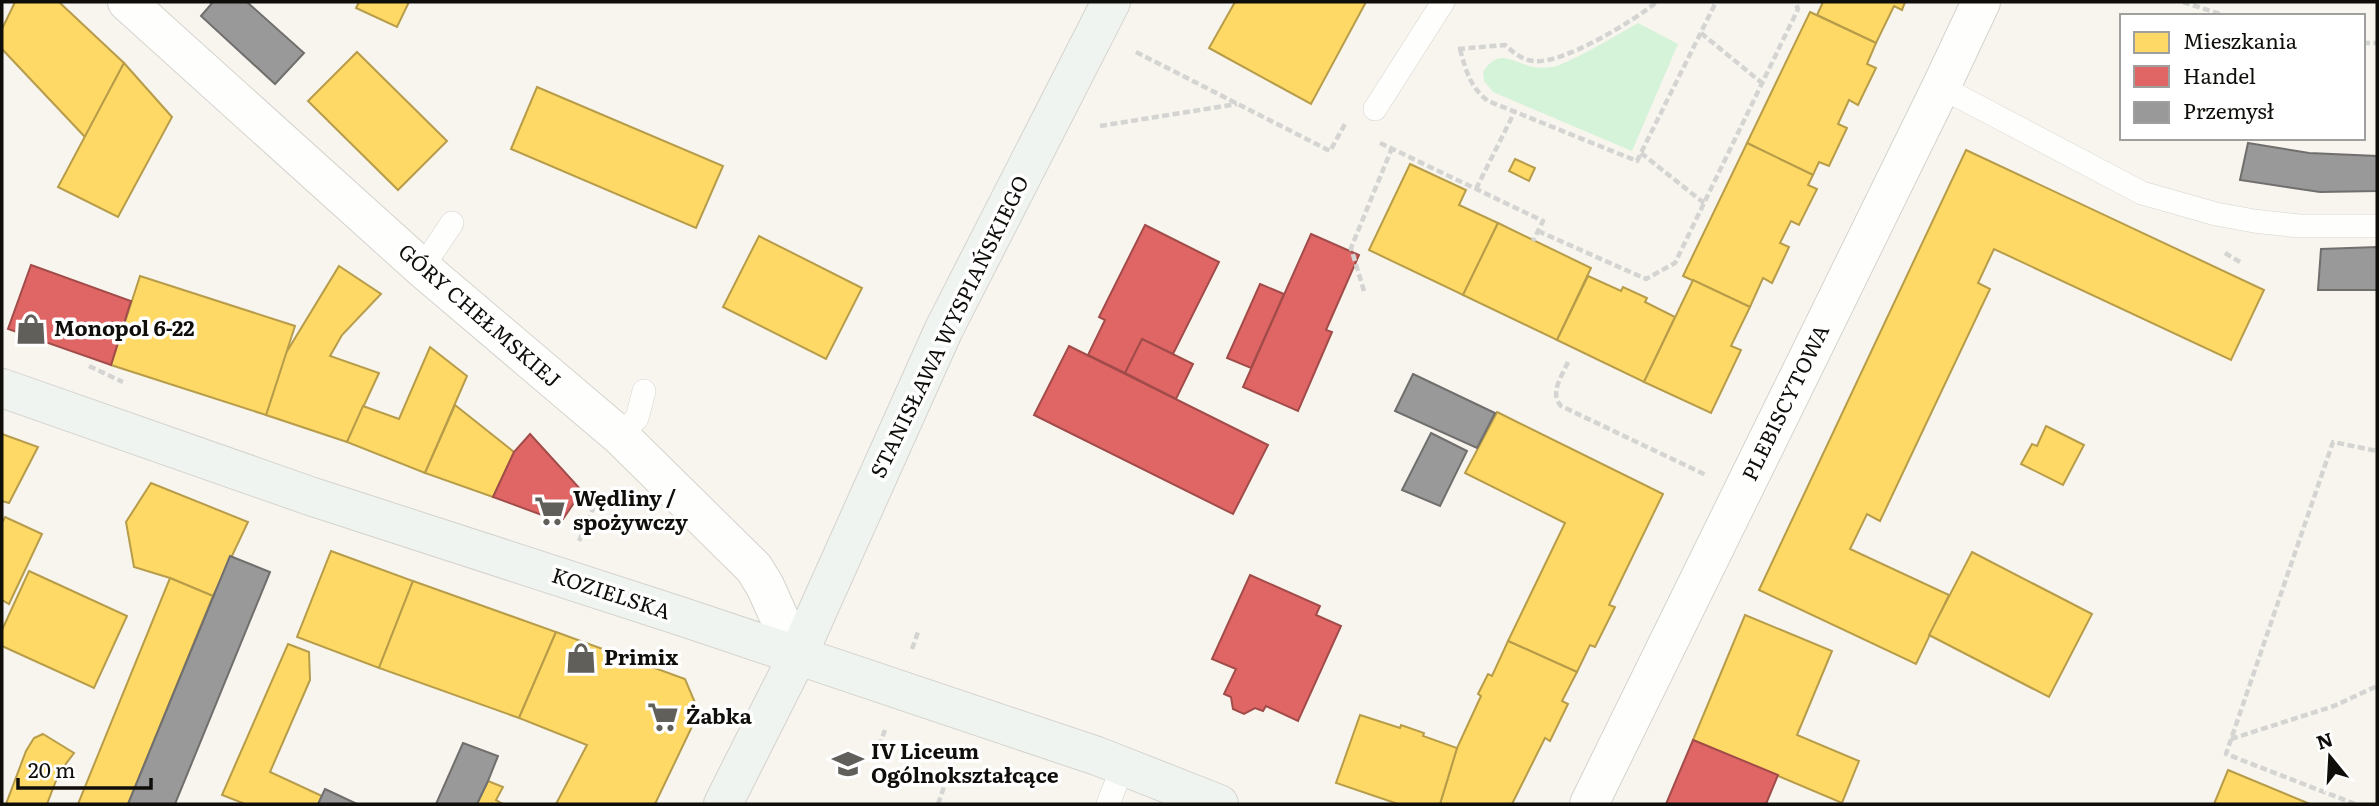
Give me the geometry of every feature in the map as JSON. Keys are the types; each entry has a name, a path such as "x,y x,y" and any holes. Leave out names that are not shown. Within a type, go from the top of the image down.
{"street":[{"name":"GÓRY CHEŁMSKIEJ","path":"127,2 422,268 620,436 754,568 797,657"},
{"name":"STANISŁAWA WYSPIAŃSKIEGO","path":"723,804 797,657 944,328 1111,2"},
{"name":"PLEBISCYTOWA","path":"1589,804 1981,2"},
{"name":"KOZIELSKA","path":"2,388 310,496 657,608 1123,766 1219,804"}],"lane":[{"path":"1376,108 1443,2"},
{"path":"1941,87 2142,193 2216,214 2254,221 2299,226 2377,226"},
{"path":"422,268 453,223"},
{"path":"620,436 637,418 645,391"},
{"path":"1108,804 1123,766"}],"path":[{"path":"1421,35 1447,51 1505,46 1517,56 1534,61 1557,59 1636,19 1657,2"},
{"path":"1460,49 1467,76 1476,92 1489,101 1637,161 1716,2"},
{"path":"1538,231 1646,279 1675,263 1798,9 1795,2"},
{"path":"2183,2 2220,14"},
{"path":"1701,33 1762,83"},
{"path":"1136,52 1330,150 1351,114"},
{"path":"1100,126 1237,104"},
{"path":"1476,189 1515,111"},
{"path":"1345,125 1356,131"},
{"path":"1368,137 1543,221 1533,241"},
{"path":"1364,291 1352,248 1392,148"},
{"path":"1642,153 1704,203"},
{"path":"1568,362 1554,393 1561,405 1715,479"},
{"path":"2354,804 2226,754 2333,442 2377,451"},
{"path":"578,545 600,492"},
{"path":"911,653 918,632"},
{"path":"2231,739 2334,706 2377,686"},
{"path":"938,804 950,770"}],"green space":[{"path":"1638,23 1678,44 1632,151 1493,92 1484,81 1483,72 1499,58 1534,67 1558,65"}],"building: Mieszkania":[{"path":"15,2 59,2 124,63 85,137 2,49 2,29"},
{"path":"359,2 409,2 397,27 356,8"},
{"path":"1235,2 1366,2 1311,104 1209,48"},
{"path":"1823,2 1905,2 1902,10 1894,6 1876,43 1817,15"},
{"path":"1810,12 1876,43 1867,64 1876,68 1858,105 1849,100 1838,124 1847,128 1829,166 1819,162 1813,175 1747,143"},
{"path":"357,52 447,141 398,190 308,101"},
{"path":"124,63 172,117 118,217 58,187"},
{"path":"537,87 723,166 696,228 511,149"},
{"path":"1747,143 1813,175 1808,185 1817,189 1799,225 1791,221 1780,243 1789,247 1772,283 1763,278 1750,307 1683,276"},
{"path":"1966,150 2264,290 2231,360 1994,249 1978,283 1990,289 1880,521 1867,514 1850,549 1949,595 1916,664 1759,590"},
{"path":"1515,159 1535,168 1529,181 1509,171"},
{"path":"1410,164 1466,190 1459,205 1498,223 1463,295 1369,250"},
{"path":"1498,223 1591,268 1557,340 1463,295"},
{"path":"759,236 862,288 826,359 723,307"},
{"path":"339,266 381,294 342,335 330,356 379,373 347,442 266,415 286,353"},
{"path":"140,276 295,326 266,415 111,365"},
{"path":"1588,276 1621,291 1623,287 1647,298 1645,302 1675,317 1644,382 1557,340"},
{"path":"1693,280 1750,307 1731,346 1741,350 1711,413 1644,382"},
{"path":"430,347 467,376 425,473 347,442 363,406 399,419"},
{"path":"455,405 514,452 493,497 425,473"},
{"path":"1497,412 1663,494 1609,605 1615,607 1595,647 1590,645 1577,672 1508,641 1565,523 1465,473"},
{"path":"2046,426 2084,445 2063,485 2021,464 2032,444 2037,446"},
{"path":"2,434 38,447 9,503 2,501"},
{"path":"151,483 248,522 213,596 134,567 126,522"},
{"path":"5,517 42,534 9,604 2,600 2,523"},
{"path":"331,551 413,581 379,668 297,637"},
{"path":"1972,552 2092,614 2049,697 1929,635"},
{"path":"29,571 127,616 94,688 2,646 2,630"},
{"path":"170,578 213,596 128,804 78,804"},
{"path":"413,581 556,632 519,718 379,668"},
{"path":"1745,615 1832,651 1797,735 1859,761 1842,803 1693,740"},
{"path":"556,632 685,679 699,712 655,804 556,804 587,745 519,718"},
{"path":"1508,641 1577,672 1562,701 1568,704 1550,741 1545,738 1512,804 1440,804 1457,748 1481,696 1478,694 1488,674 1492,676"},
{"path":"288,644 309,652 310,680 270,772 322,796 318,804 245,804 222,795"},
{"path":"1360,715 1400,728 1401,725 1457,748 1440,804 1398,804 1336,783"},
{"path":"43,734 74,753 59,773 47,804 6,804 26,751 34,738"},
{"path":"2228,770 2310,804 2214,804"},
{"path":"488,781 503,787 496,800 503,804 477,804"}],"building: Handel":[{"path":"1145,225 1219,262 1173,354 1142,339 1125,373 1088,355 1105,320 1099,317"},
{"path":"1311,234 1359,255 1326,330 1332,332 1298,411 1243,387"},
{"path":"31,265 131,301 111,365 8,329"},
{"path":"1260,284 1284,294 1251,368 1227,358"},
{"path":"1142,339 1193,364 1176,399 1125,373"},
{"path":"1069,346 1268,445 1233,514 1034,415"},
{"path":"530,434 582,491 561,522 493,497 514,452"},
{"path":"1250,575 1320,606 1316,615 1341,626 1298,721 1266,706 1263,711 1255,708 1244,714 1233,709 1231,697 1224,694 1236,669 1212,659"},
{"path":"1693,740 1778,775 1766,804 1666,804"}],"building: Przemysł":[{"path":"213,2 247,2 304,53 275,84 201,16"},
{"path":"2248,143 2309,153 2377,156 2377,191 2320,192 2240,180"},
{"path":"2377,247 2377,290 2318,290 2321,249"},
{"path":"1413,374 1495,413 1477,448 1395,411"},
{"path":"1431,433 1467,451 1440,506 1402,490"},
{"path":"230,556 270,572 175,804 128,804"},
{"path":"463,743 498,756 488,781 477,804 436,804"},
{"path":"325,789 357,804 318,804"}],"place":[{"name":"Monopol 6-22","path":"31,329"},
{"name":"Wędliny / spożywczy","path":"550,511"},
{"name":"Primix","path":"581,658"},
{"name":"Żabka","path":"663,717"},
{"name":"IV Liceum Ogólnokształcące","path":"848,764"}]}
